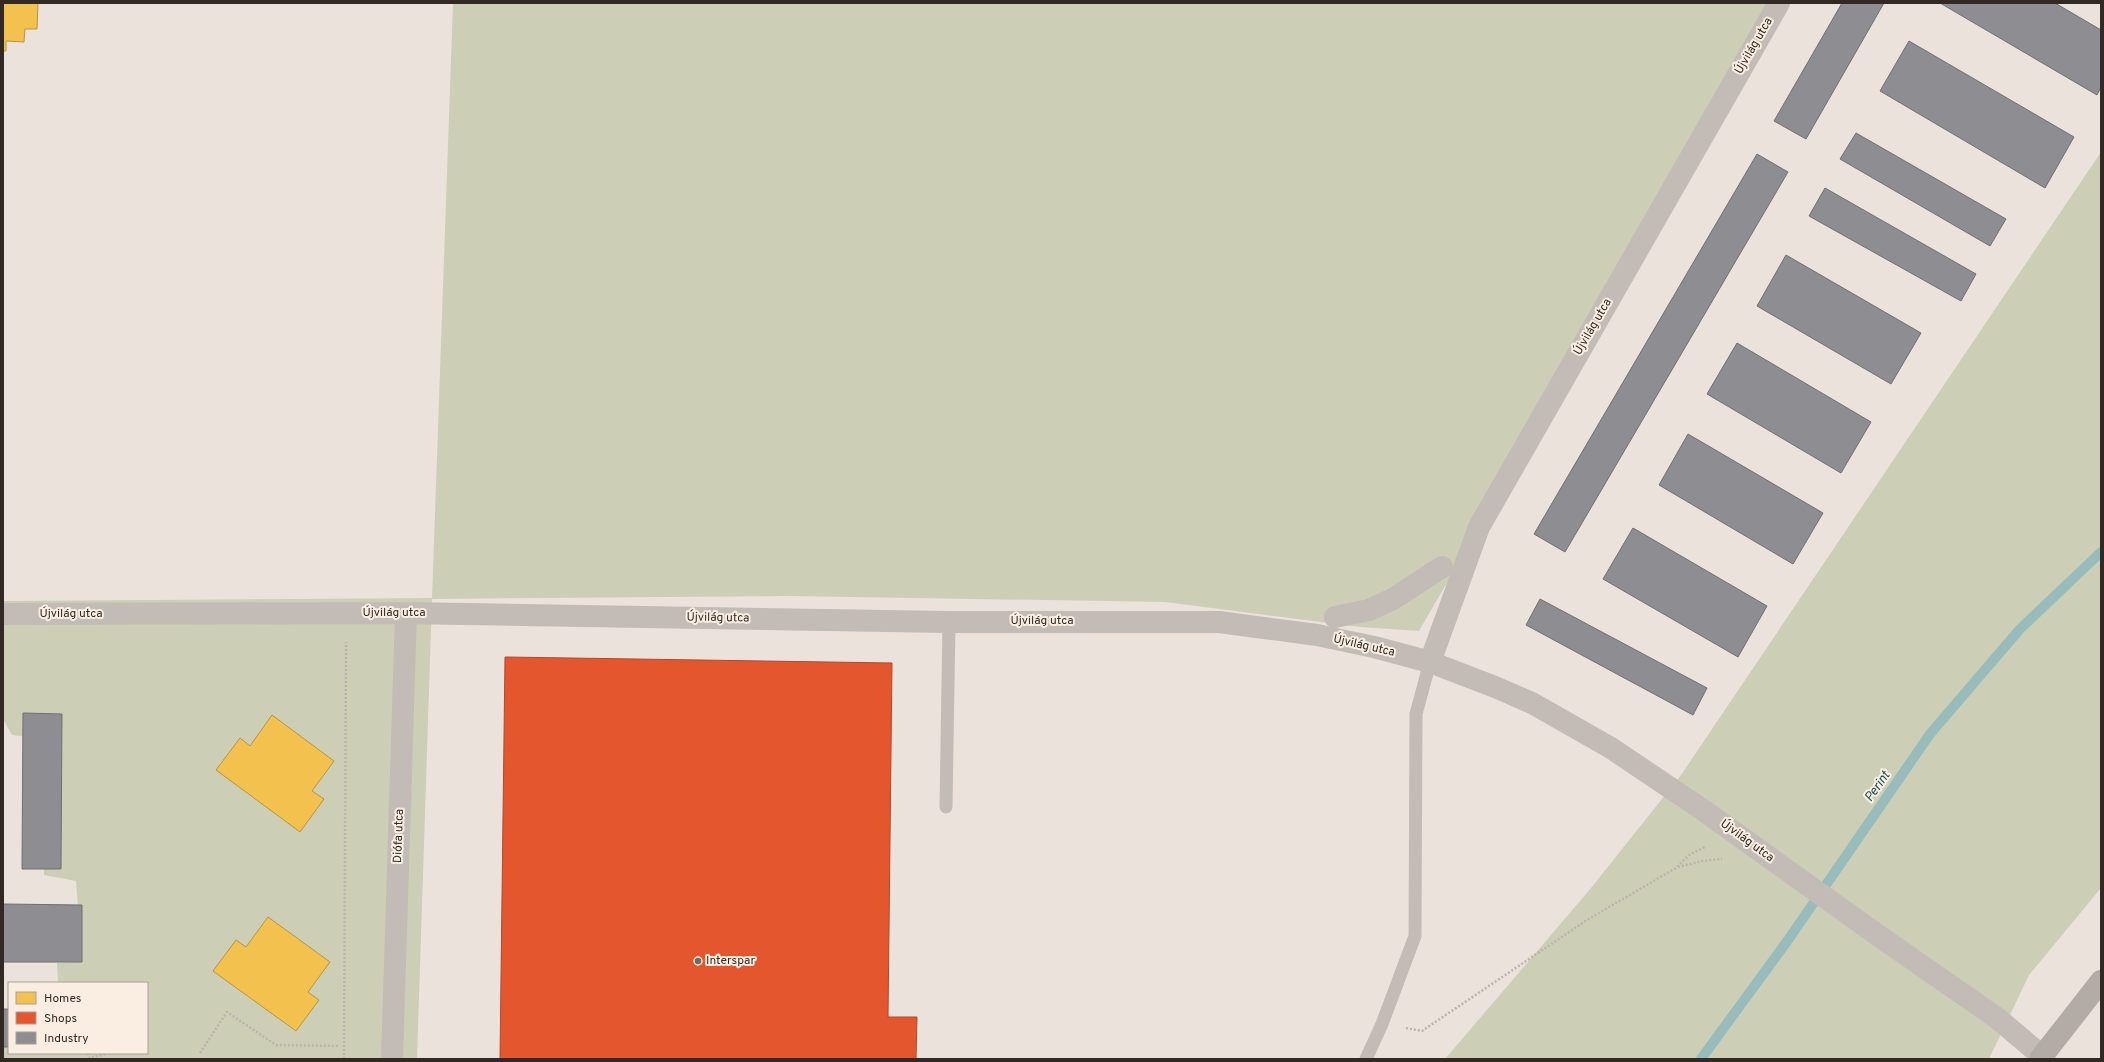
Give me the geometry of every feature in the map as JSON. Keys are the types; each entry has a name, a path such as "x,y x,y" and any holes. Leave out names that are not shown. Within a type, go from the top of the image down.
{"street":[{"name":"Újvilág utca","path":"1430,662 1479,528 1779,3"},
{"name":"Újvilág utca","path":"1335,617 1369,610 1393,599 1442,567"},
{"name":"Újvilág utca","path":"3,614 406,613 949,622 1111,620 1219,622 1317,635 1374,647 1430,662 1532,703 1567,722 1645,769 1996,1018 2042,1058"},
{"name":"Diófa utca","path":"392,1059 406,613"},
{"path":"2042,1058 2101,981"}],"lane":[{"path":"946,807 949,622"},
{"path":"1366,1059 1382,1024 1415,936 1416,714 1430,662"}],"path":[{"path":"344,1059 346,613"},
{"path":"1676,868 1688,855 1706,847 1709,842"},
{"path":"1422,1031 1587,920 1676,868 1702,860 1718,858 1725,860"},
{"path":"200,1053 227,1012 276,1045 338,1046"},
{"path":"88,1054 90,1058 106,1054"}],"green space":[{"path":"453,3 1774,3 1518,460 1419,631 1360,627 1165,602 789,596 432,599 417,1059 3,1059 3,1037 8,1037 8,1054 148,1054 148,982 58,982 57,963 82,961 76,881 44,875 46,739 12,735 3,719 3,601 432,598"},
{"path":"2101,152 2101,888 2029,975 1989,1059 1445,1059 1591,888 1681,775"}],"building: Homes":[{"path":"3,3 38,3 37,29 25,29 24,42 6,41 6,51 3,51"},
{"path":"272,715 334,761 312,791 324,799 300,832 216,770 240,738 250,746"},
{"path":"268,917 330,962 308,992 319,1000 296,1031 213,971 236,940 246,947"}],"building: Shops":[{"path":"505,657 892,663 888,1017 917,1017 916,1059 500,1059"}],"building: Industry":[{"path":"1842,3 1884,3 1806,139 1774,121"},
{"path":"1940,3 2055,3 2101,30 2101,87 2097,95"},
{"path":"1909,41 2074,137 2045,188 1880,91"},
{"path":"1856,133 2006,219 1990,246 1840,159"},
{"path":"1757,154 1788,172 1565,552 1534,534"},
{"path":"1825,188 1976,274 1961,301 1809,216"},
{"path":"1786,255 1921,333 1891,384 1757,306"},
{"path":"1737,343 1871,422 1841,473 1707,394"},
{"path":"1688,434 1823,513 1793,564 1659,485"},
{"path":"1633,528 1767,606 1738,657 1603,579"},
{"path":"1540,599 1707,688 1693,715 1526,625"},
{"path":"23,713 62,714 61,869 22,869"},
{"path":"3,904 82,905 82,962 3,962"},
{"path":"3,1009 8,1009 8,1047 3,1047"}],"waterway":[{"name":"Perint","path":"1701,1059 1788,940 1930,734 2020,629 2101,552"}],"place":[{"name":"Interspar","path":"698,961"}]}
